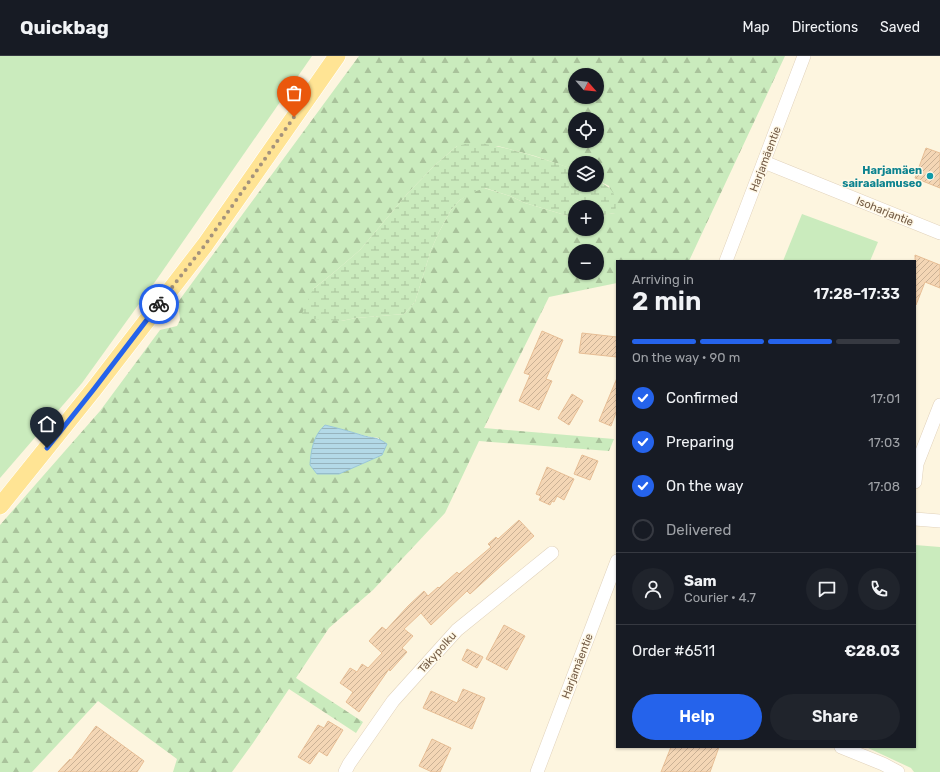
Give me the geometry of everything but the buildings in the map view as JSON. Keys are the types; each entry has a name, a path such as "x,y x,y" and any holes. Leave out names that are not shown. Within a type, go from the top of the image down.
{"main road":[{"path":"0,506 94,389 205,245 337,56"}],"street":[{"name":"Harjamäentie","path":"726,260 804,56"},
{"name":"Isoharjantie","path":"764,162 940,233"},
{"path":"916,473 917,464 940,405"},
{"path":"916,519 940,520"},
{"name":"Täkypolku","path":"345,772 393,701 457,630 552,553"},
{"name":"Harjamäentie","path":"537,772 616,564"},
{"path":"843,748 883,764 898,772"}],"green space":[{"path":"0,56 312,56 157,279 82,383 0,478"},
{"path":"359,56 785,56 689,260 616,260 616,283 549,297 484,428 614,439 609,451 479,441 445,513 373,590 329,628 296,678 363,722 356,733 289,689 232,772 173,772 177,759 98,701 32,772 0,772 0,525 100,411 160,330 177,326 180,320 178,302","holes":["457,146 498,146 535,156 568,168 568,156 604,156 604,184 609,186 615,213 604,215 604,236 568,236 568,216 525,203 510,196 484,188 471,192 460,200 451,210 431,250 415,302 404,314 356,318 341,321 313,289 360,250 408,193 435,165","325,425 379,438 382,455 339,474"]},
{"path":"474,142 487,144 537,157 568,167 568,192 604,192 604,184 611,189 615,197 615,213 604,215 604,200 568,200 568,216 525,203 510,196 485,188 471,193 460,200 451,210 431,250 415,302 404,314 356,318 341,321 300,318 313,289 360,250 408,193 435,165 457,146"},
{"path":"802,214 878,242 870,260 783,260"},
{"path":"916,545 940,547 940,772 914,772 911,768 868,748 916,748"}],"water":[{"path":"325,425 377,439 387,444 382,455 339,474 317,474 310,465 311,454 315,439"}],"way so far":[{"path":"159,304 205,245 294,117"}],"place":[{"name":"Harjamäen sairaalamuseo","path":"930,176"}],"route":[{"path":"47,448 159,304"}]}
